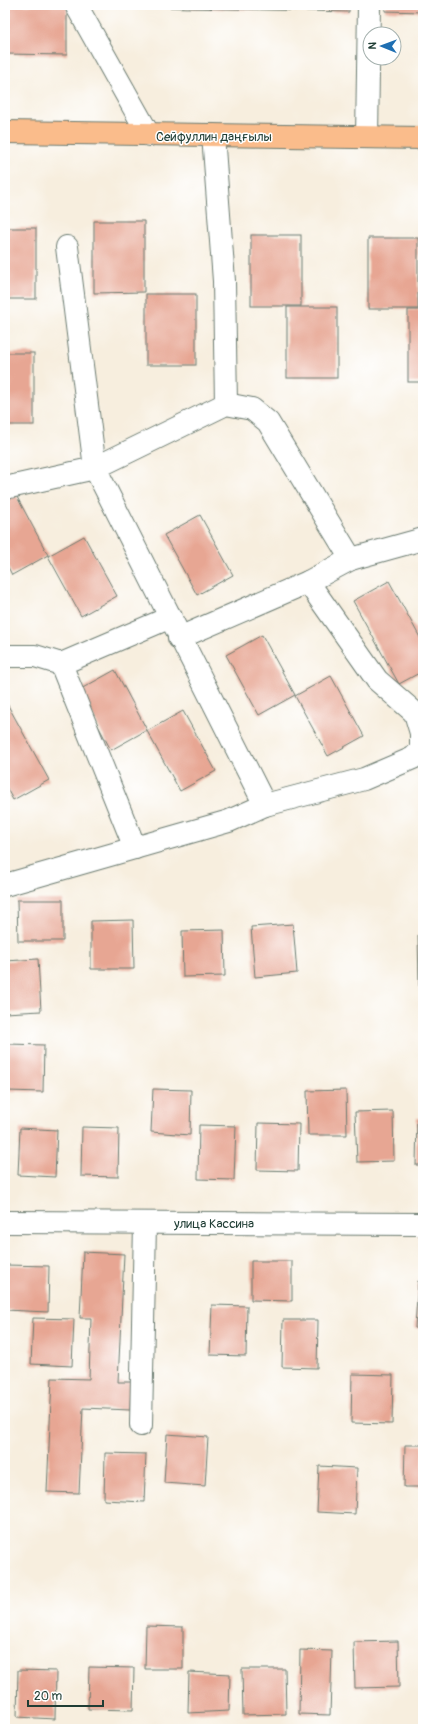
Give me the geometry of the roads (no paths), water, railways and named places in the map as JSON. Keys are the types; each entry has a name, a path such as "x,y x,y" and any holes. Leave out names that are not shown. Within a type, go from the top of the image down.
{"main road":[{"name":"Сейфуллин даңғылы","path":"5,132 423,138"}],"street":[{"path":"76,5 149,135"},
{"path":"367,137 369,5"},
{"path":"213,136 224,281 226,404"},
{"path":"67,247 95,468 171,617 179,638 265,805"},
{"path":"5,488 95,468 226,404 252,409 268,422 351,559"},
{"path":"179,638 308,582 351,559 423,539"},
{"path":"5,885 229,821 265,805 364,779 413,758 421,750 421,733 415,713 377,680 308,582"},
{"path":"5,656 35,656 61,664 171,617"},
{"path":"61,664 135,848"},
{"name":"улица Кассина","path":"5,1222 423,1224"},
{"path":"141,1425 145,1223"}]}
